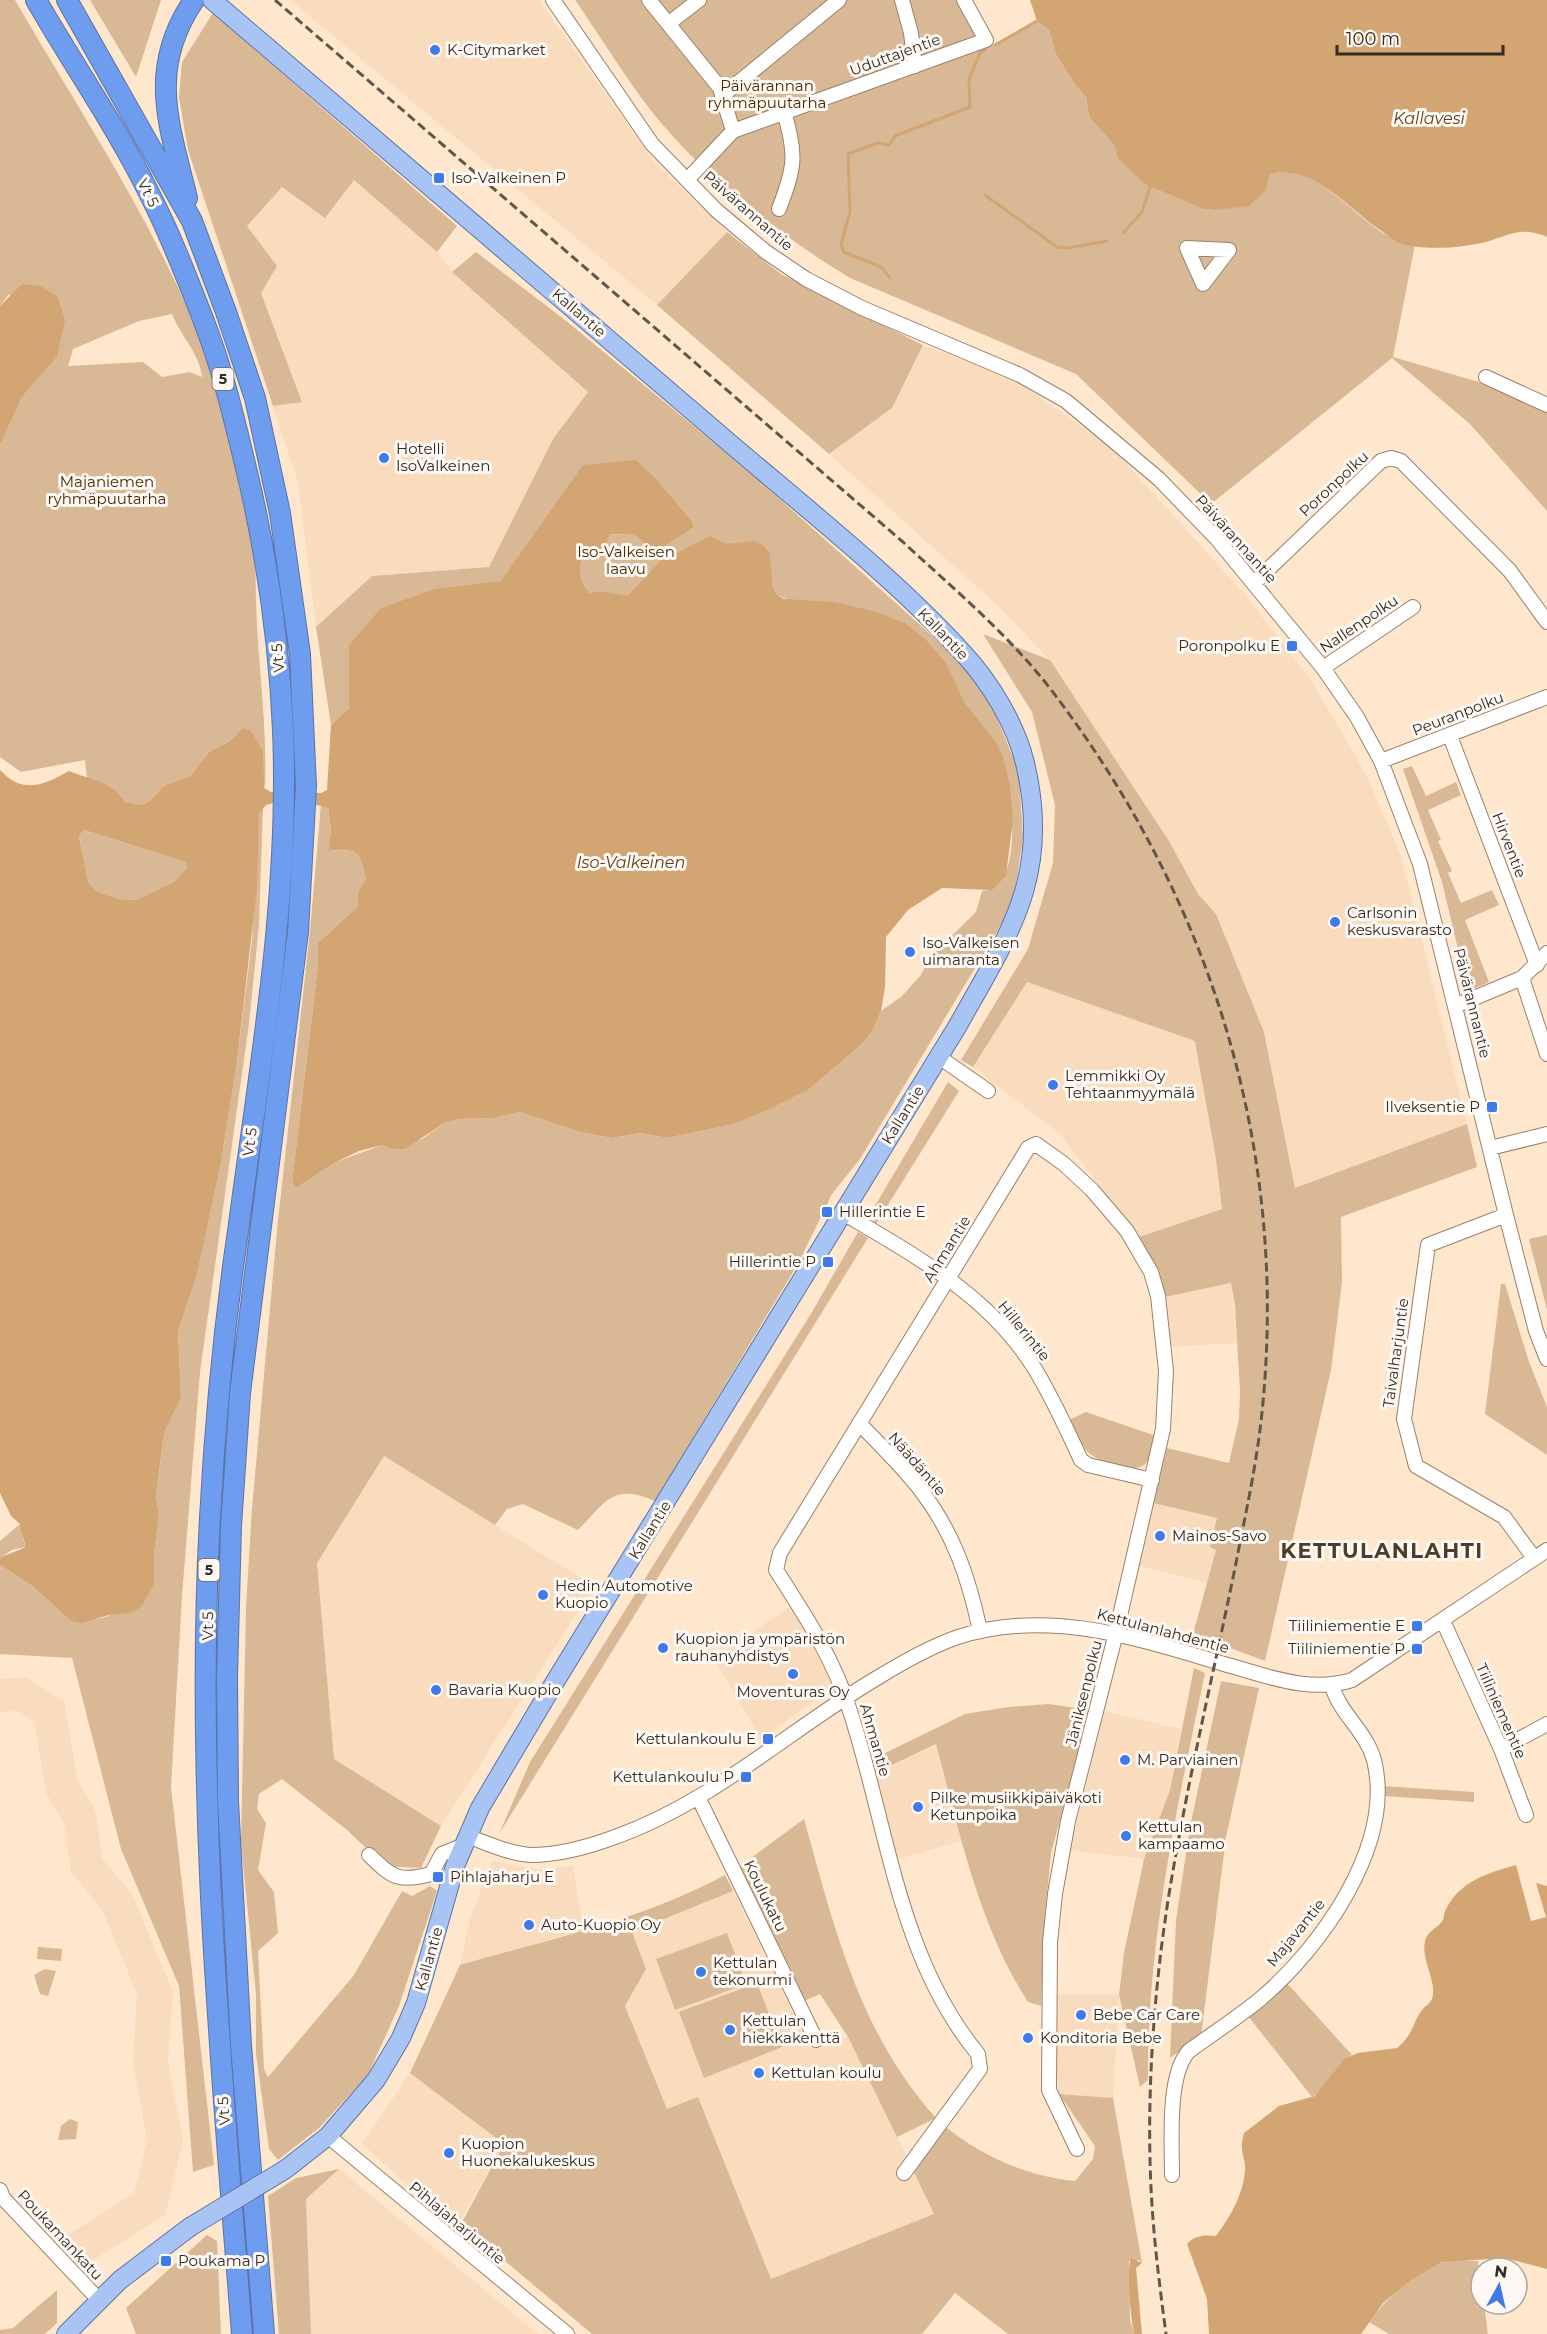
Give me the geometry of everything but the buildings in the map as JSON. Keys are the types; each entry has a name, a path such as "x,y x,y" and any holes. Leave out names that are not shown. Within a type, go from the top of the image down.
{"highway":[{"name":"Vt 5","path":"67,0 192,221 255,398 280,513 300,654 306,786 298,932 240,1393 231,1526 227,1677 228,1801 241,2045 264,2334"},
{"path":"192,221 169,123 164,84 166,65 176,32 194,0"},
{"name":"Vt 5","path":"38,3 92,89 152,199 204,321 230,403 271,584 279,666 284,786 277,929 265,1044 218,1390 210,1526 207,1678 209,1815 219,2046 242,2334"}],"main road":[{"name":"Kallantie","path":"66,2334 99,2300 149,2256 190,2227 286,2169 328,2136 376,2080 401,2038 416,2003 465,1841 480,1808 553,1685 939,1057 1014,926 1028,880 1035,840 1025,760 991,690 965,655 874,569 529,269 212,0"}],"street":[{"name":"Päivärannantie","path":"553,0 652,144 716,210 765,252 806,279 862,308 1020,375 1066,401 1159,479 1254,583 1323,668 1357,717 1381,761 1420,864 1506,1215 1536,1331 1547,1359"},
{"path":"649,0 720,88 733,130"},
{"path":"669,24 699,0"},
{"path":"722,96 839,0"},
{"path":"902,0 911,33 915,66"},
{"name":"Uduttajentie","path":"687,180 733,130 986,40 964,0"},
{"path":"779,209 791,177 794,156 784,112"},
{"path":"1486,377 1547,405"},
{"name":"Poronpolku","path":"1254,583 1381,461 1391,458 1401,460 1510,571 1547,622"},
{"name":"Nallenpolku","path":"1323,668 1413,607"},
{"name":"Peuranpolku","path":"1381,761 1547,697"},
{"name":"Hirventie","path":"1450,736 1537,965"},
{"path":"1455,1006 1522,978 1547,953"},
{"path":"1522,978 1547,1054"},
{"path":"939,1057 988,1091"},
{"path":"1490,1148 1547,1134"},
{"name":"Ahmantie","path":"904,2173 980,2069 980,2062 978,2054 942,2004 916,1943 845,1697 818,1634 776,1570 780,1553 859,1423 1028,1148 1036,1144"},
{"name":"Jäniksenpolku","path":"1036,1144 1064,1164 1092,1190 1127,1231 1151,1272 1158,1296 1166,1371 1163,1429 1116,1633 1068,1821 1055,1894 1050,1942 1049,2090 1077,2149"},
{"name":"Hillerintie","path":"843,1213 950,1278 985,1308 1033,1365 1081,1460 1088,1465 1152,1480"},
{"name":"Taivalharjuntie","path":"1506,1215 1428,1245 1404,1419 1416,1466 1504,1517 1534,1558"},
{"name":"Näädäntie","path":"859,1423 918,1486 933,1508 959,1553 972,1588 980,1631"},
{"name":"Kettulanlahdentie","path":"465,1841 529,1855 561,1853 636,1830 699,1799 845,1697 919,1653 980,1631 1012,1626 1050,1625 1116,1633 1278,1679 1332,1686 1352,1680 1547,1550"},
{"name":"Tiiliniementie","path":"1443,1621 1502,1749 1526,1815"},
{"name":"Majavantie","path":"1172,2175 1172,2132 1181,2060 1189,2051 1260,2000 1297,1960 1326,1927 1350,1890 1371,1844 1378,1804 1374,1760 1363,1734 1336,1701 1332,1686"},
{"path":"1502,1749 1547,1724"},
{"name":"Koulukatu","path":"699,1799 816,2040"},
{"path":"369,1855 397,1878 412,1879 431,1874 442,1854 465,1841"},
{"name":"Pihlajaharjuntie","path":"328,2136 567,2334"},
{"name":"Poukamankatu","path":"0,2190 3,2198 99,2300"}],"shaded area":[{"path":"290,0 539,0 654,162 727,232 657,305"},
{"path":"354,180 437,252 452,272 588,392 553,439 489,567 373,576 316,627 298,482 273,406 302,401 261,293 247,226 282,186"},
{"path":"923,345 1014,379 1112,448 1244,593 1313,683 1368,778 1401,856 1467,1124 1295,1188 1264,1032 1216,914 1198,894 1169,841 1050,660 996,604 829,454 892,408"},
{"path":"1027,982 1195,1040 1216,1159 1222,1209 1139,1237 1060,1134 973,1067"},
{"path":"1231,1283 1237,1343 1169,1347 1165,1297"},
{"path":"383,1456 594,1586 441,1826 334,1759 317,1563"},
{"path":"1153,1503 1217,1518 1210,1547 1216,1550 1207,1583 1139,1566"},
{"path":"792,1605 833,1680 827,1692 761,1739 714,1659"},
{"path":"26,1677 64,1701 78,1781 96,1812 102,1858 132,1894 173,1992 168,2061 183,2141 165,2215 87,2264 63,2238 134,2193 147,2140 133,2063 137,1994 103,1911 71,1872 64,1824 46,1793 34,1721 18,1711 0,1712 0,1679"},
{"path":"1104,1711 1181,1729 1170,1790 1144,1859 1070,1850"},
{"name":"Pilke musiikkipäiväkoti Ketunpoika","path":"936,1744 962,1841 898,1859 875,1774"},
{"path":"492,1861 539,1870 573,1866 583,1930 460,1965 470,1919"},
{"name":"Kettulan koulu","path":"733,1891 811,2049 848,2037 935,2214 771,2279 697,2098 667,2110 625,2006 646,1969 632,1932"},
{"path":"1054,1994 1119,1995 1113,2098 1059,2094 1054,2044"},
{"path":"410,2073 504,2144 456,2228 362,2144"},
{"path":"339,2169 538,2334 311,2334 306,2199"}],"green space":[{"name":"Majaniemen ryhmäpuutarha","path":"0,0 15,0 149,230 188,310 210,371 256,560 265,789 263,780 237,734 230,741 210,751 190,776 164,786 151,800 142,805 125,802 114,789 87,779 85,760 21,772 0,757 0,445 22,397 57,357 9,294 0,306","holes":["172,314 194,352 202,377 190,372 162,377 143,362 68,366 73,349 139,321"]},
{"path":"90,0 161,0 136,77"},
{"name":"Päivärannan ryhmäpuutarha","path":"575,0 969,0 991,46 1037,21 1049,30 1056,54 1076,86 1086,97 1089,117 1114,145 1119,158 1144,184 1203,209 1216,210 1266,190 1270,174 1291,173 1310,179 1327,189 1377,229 1395,239 1415,245 1393,357 1547,402 1547,511 1470,424 1392,358 1211,504 1076,374 850,278 750,208 703,167 662,124 628,79"},
{"path":"213,13 457,226 437,252 354,180 325,218 282,187 247,226 277,266 261,293 302,402 273,406 188,150 179,97 182,62"},
{"path":"727,232 781,274 923,345 892,408 829,454 657,305"},
{"name":"Iso-Valkeisen laavu","path":"476,252 565,320 753,475 966,666 994,711 1019,772 1023,838 1013,905 860,1159 832,1194 799,1262 655,1501 629,1494 611,1498 578,1530 523,1504 507,1509 495,1525 384,1456 317,1563 334,1759 441,1826 421,1868 385,1866 347,1830 282,1779 259,1794 257,1809 266,1823 258,1870 274,1892 278,1933 258,1951 264,2069 268,2077 354,1975 402,1891 412,1896 430,1886 437,1891 399,2006 368,2075 319,2128 278,2160 269,2149 256,2054 256,1994 241,1843 246,1608 252,1508 277,1230 310,931 321,804 328,808 331,830 328,851 345,850 356,853 362,862 366,879 358,892 358,906 318,943 318,966 292,1182 296,1188 336,1162 382,1145 392,1149 422,1139 444,1123 459,1119 493,1118 520,1112 580,1132 612,1138 640,1133 667,1138 734,1124 768,1110 808,1090 861,1045 873,1030 881,1011 901,997 920,976 932,955 976,912 982,891 996,885 1005,873 1010,855 1012,813 1004,759 790,601 776,594 772,584 659,562 628,597 599,591 590,593 581,577 582,558 605,550 610,534 634,535 652,551 694,527 692,521 661,484 621,523 501,581 480,585 331,725 316,627 372,576 489,567 553,439 588,392 452,272"},
{"path":"983,634 1050,660 1169,841 1198,894 1216,914 1264,1032 1295,1188 1467,1124 1477,1167 1341,1217 1342,1282 1331,1370 1265,1661 1193,1634 1216,1550 1210,1547 1217,1518 1153,1503 1167,1448 1229,1463 1239,1419 1240,1391 1235,1306 1231,1283 1165,1297 1155,1266 1139,1237 1222,1209 1216,1159 1195,1041 1027,982 973,1067 961,1060 1028,949 1053,863 1055,805 1032,712"},
{"path":"1412,766 1426,796 1456,782 1461,795 1428,810 1441,840 1438,841 1452,871 1448,873 1461,903 1492,890 1499,905 1465,920 1489,982 1468,991 1442,882 1403,769"},
{"path":"263,807 259,925 249,1024 200,1372 182,1596 171,1787 214,2165 193,2172 179,1986 121,1849 72,1658 0,1654 0,1565 31,1585 71,1621 108,1616 125,1607 153,1584 159,1516 156,1496 164,1433 181,1398 178,1331 197,1275 221,1163 237,1061 252,940 259,814"},
{"path":"84,830 183,861 187,864 187,869 174,882 136,900 119,899 98,892 88,882 79,836"},
{"path":"948,1082 959,1091 876,1224 869,1216"},
{"path":"858,1232 868,1238 499,1834 530,1762 812,1312"},
{"path":"1547,1235 1547,1310 1529,1239"},
{"path":"1501,1284 1505,1284 1529,1362 1547,1407 1547,1455 1485,1414"},
{"path":"1086,1412 1156,1436 1146,1463 1141,1467 1125,1468 1115,1466 1090,1454 1081,1443 1069,1420"},
{"path":"20,1524 25,1547 12,1550 0,1558 0,1541"},
{"path":"1194,1668 1205,1673 1174,1824 1158,1926 1149,2028 1148,2080 1140,2087 1119,1995 1124,1953 1144,1859 1170,1790"},
{"path":"1221,1681 1259,1688 1226,1837 1201,2036 1170,2058 1176,1920 1190,1827"},
{"path":"1049,1704 1090,1710 1051,1853 1044,1925 1041,2006 1028,2002 1011,1972 983,1910 962,1844 936,1744 875,1773 871,1760 965,1714 1008,1707"},
{"path":"1382,1786 1474,1792 1474,1802 1383,1796"},
{"path":"804,1819 826,1899 852,1977 868,2014 909,2085 936,2118 897,2137 848,2037 820,1994 804,2001 740,1866"},
{"path":"725,1875 733,1891 632,1932 646,1969 625,2006 667,2109 698,2097 771,2279 934,2214 914,2172 946,2127 990,2156 1006,2163 1040,2175 1075,2181 1093,2159 1095,2146 1059,2094 1113,2098 1142,2263 1139,2260 1129,2261 1130,2320 1134,2334 1008,2334 955,2293 922,2334 592,2334 461,2224 504,2144 410,2073 460,1965 628,1916 693,1891"},
{"name":"Kettulan tekonurmi","path":"727,1933 746,1984 675,2010 656,1959"},
{"path":"38,1947 62,1949 61,1961 37,1959"},
{"path":"45,1969 56,1971 48,1996 40,1994 34,1975"},
{"path":"1286,1982 1352,2055 1340,2064 1323,2088 1312,2097 1248,2016"},
{"name":"Kettulan hiekkakenttä","path":"757,1983 782,2047 704,2078 679,2012"},
{"path":"70,2119 78,2122 76,2139 58,2140 61,2126"},
{"path":"339,2169 306,2199 311,2334 279,2334 268,2196 296,2178"},
{"path":"207,2235 217,2241 221,2334 136,2334 126,2308"},
{"path":"1469,2261 1469,2316 1486,2316 1488,2334 1389,2334 1369,2322 1384,2304 1420,2273 1441,2263"},
{"path":"57,2290 57,2323 45,2334 0,2334 0,2330 13,2328"}],"water":[{"name":"Kallavesi","path":"1030,0 1547,0 1547,237 1523,232 1466,246 1430,248 1408,246 1392,239 1329,190 1301,175 1286,173 1270,174 1266,190 1249,206 1216,210 1203,209 1144,184 1118,158 1114,145 1089,117 1086,97 1076,86 1056,54 1049,30 1037,21"},
{"path":"22,284 41,286 57,296 65,320 57,357 22,397 0,445 0,306"},
{"name":"Iso-Valkeinen","path":"636,460 660,483 692,521 694,527 660,549 651,551 642,540 634,535 610,534 601,555 596,557 588,555 582,558 581,577 590,593 599,591 628,596 659,562 710,536 726,544 754,541 764,546 770,554 772,584 776,594 784,599 834,602 873,611 905,623 926,640 946,663 964,702 995,741 1004,759 1010,786 1013,819 1006,876 992,890 942,888 908,910 886,937 885,987 881,1011 873,1030 861,1045 808,1090 768,1110 734,1124 667,1138 640,1133 612,1138 580,1132 520,1112 493,1118 459,1119 444,1123 405,1149 392,1149 382,1145 359,1151 336,1162 296,1188 292,1182 318,966 318,943 358,906 358,892 366,879 362,862 356,853 345,850 328,851 331,830 328,808 290,802 266,806 259,814 257,888 237,1061 221,1163 197,1275 178,1331 181,1398 164,1433 156,1496 159,1516 154,1554 154,1584 141,1607 130,1613 109,1615 82,1623 71,1621 31,1585 0,1565 0,1558 25,1547 20,1524 11,1516 0,1493 0,770 17,783 25,785 42,783 69,771 108,785 125,802 142,805 151,800 164,786 190,776 210,751 230,741 243,728 251,731 263,751 264,788 271,792 321,793 327,790 331,725 349,708 349,645 381,608 435,589 501,581 583,465","holes":["84,830 187,864 187,868 174,882 136,900 119,899 98,892 88,882 79,836"]},
{"path":"1516,1865 1531,1921 1546,1917 1536,1883 1547,1886 1547,2269 1529,2264 1529,2256 1469,2256 1469,2260 1442,2262 1411,2280 1383,2303 1361,2334 1209,2334 1207,2299 1187,2244 1200,2236 1216,2236 1235,2205 1244,2180 1242,2145 1244,2133 1279,2106 1315,2096 1344,2059 1358,2053 1397,2048 1403,2043 1422,2010 1432,1998 1432,1982 1424,1948 1428,1935 1441,1923 1445,1911 1458,1892 1466,1885 1495,1871"},
{"path":"1131,2258 1142,2263 1136,2268 1142,2334 1134,2334 1130,2307"}],"waterway":[{"path":"995,45 1037,21"},
{"path":"890,278 881,267 844,252 841,245 850,211 848,154 877,143 889,145 895,136 970,107 969,79 980,53 985,50"},
{"path":"1123,233 1142,212 1150,187"},
{"path":"985,195 1057,247 1068,248 1107,241"}],"railway":[{"path":"275,0 903,542 1004,636 1058,699 1112,777 1158,859 1196,944 1227,1031 1249,1121 1263,1213 1267,1307 1263,1402 1255,1467 1181,1828 1167,1907 1156,1996 1150,2087 1150,2176 1166,2334"}],"place":[{"name":"K-Citymarket","path":"435,50"},
{"name":"Iso-Valkeinen P","path":"439,178"},
{"name":"Hotelli IsoValkeinen","path":"384,458"},
{"name":"Poronpolku E","path":"1292,646"},
{"name":"Carlsonin keskusvarasto","path":"1335,922"},
{"name":"Iso-Valkeisen uimaranta","path":"910,952"},
{"name":"Lemmikki Oy Tehtaanmyymälä","path":"1053,1085"},
{"name":"Ilveksentie P","path":"1492,1107"},
{"name":"Hillerintie E","path":"827,1212"},
{"name":"Hillerintie P","path":"828,1262"},
{"name":"Mainos-Savo","path":"1160,1536"},
{"name":"Hedin Automotive Kuopio","path":"543,1595"},
{"name":"Tiiliniementie E","path":"1417,1626"},
{"name":"Kuopion ja ympäristön rauhanyhdistys","path":"663,1648"},
{"name":"Tiiliniementie P","path":"1417,1649"},
{"name":"Moventuras Oy","path":"793,1674"},
{"name":"Bavaria Kuopio","path":"436,1690"},
{"name":"Kettulankoulu E","path":"768,1739"},
{"name":"M. Parviainen","path":"1125,1760"},
{"name":"Kettulankoulu P","path":"746,1777"},
{"name":"Pilke musiikkipäiväkoti Ketunpoika","path":"918,1807"},
{"name":"Kettulan kampaamo","path":"1126,1836"},
{"name":"Pihlajaharju E","path":"438,1877"},
{"name":"Auto-Kuopio Oy","path":"529,1925"},
{"name":"Kettulan tekonurmi","path":"701,1972"},
{"name":"Bebe Car Care","path":"1081,2015"},
{"name":"Kettulan hiekkakenttä","path":"730,2030"},
{"name":"Konditoria Bebe","path":"1028,2038"},
{"name":"Kettulan koulu","path":"759,2073"},
{"name":"Kuopion Huonekalukeskus","path":"449,2153"},
{"name":"Poukama P","path":"166,2261"}],"district":[{"name":"KETTULANLAHTI","path":"1382,1551"}]}
